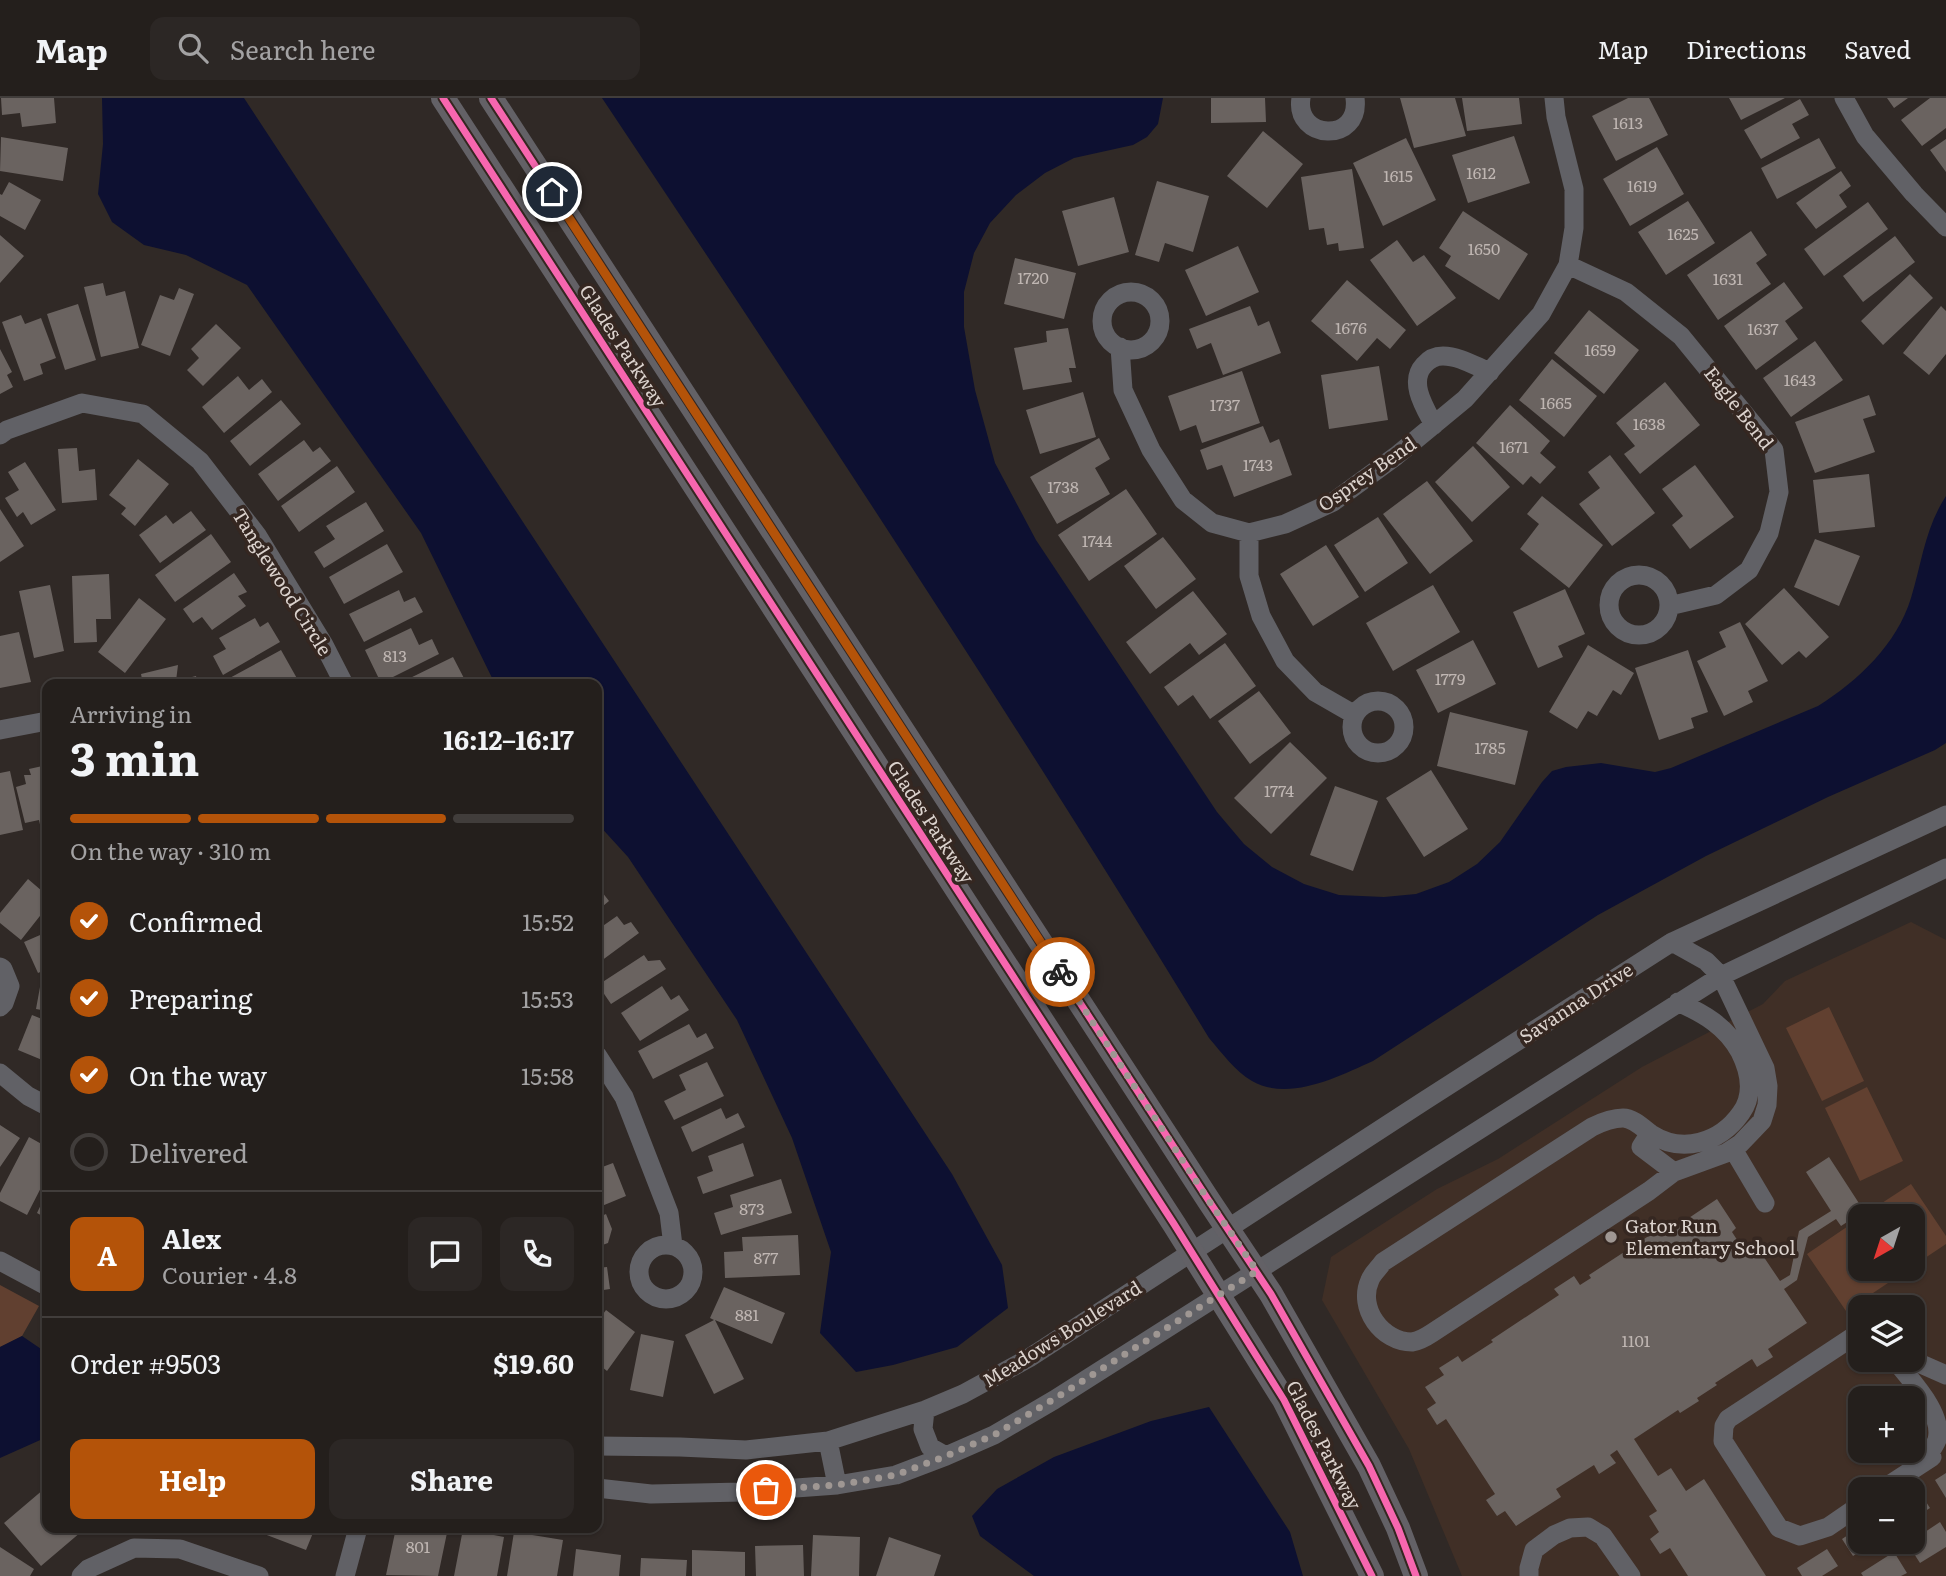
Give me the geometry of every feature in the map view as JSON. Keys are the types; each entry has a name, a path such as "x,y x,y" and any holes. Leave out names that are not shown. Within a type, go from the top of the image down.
{"main road":[{"name":"Glades Parkway","path":"443,98 1192,1252 1284,1400 1372,1576"},
{"name":"Glades Parkway","path":"491,98 1257,1271 1369,1466 1398,1528 1416,1576"}],"street":[{"path":"1301,98 1302,113 1307,122 1316,129 1327,132 1347,125 1356,106 1355,98"},
{"name":"Osprey Bend","path":"1120,347 1123,390 1151,450 1183,500 1212,523 1249,533 1285,524 1333,502 1396,456 1465,400 1541,314 1567,265 1574,228 1574,189 1556,117 1554,98"},
{"path":"1844,98 1865,136 1946,227"},
{"name":"Eagle Bend","path":"1567,265 1626,292 1681,336 1774,450 1779,492 1769,533 1749,570 1716,595 1669,606"},
{"name":"Osprey Bend","path":"1434,425 1420,398 1418,381 1421,368 1430,359 1441,356 1458,358 1490,372"},
{"name":"Tanglewood Circle","path":"0,435 82,403 144,414 200,461 257,535 324,645 341,679"},
{"path":"1249,533 1249,576 1261,616 1285,661 1315,692 1355,715"},
{"path":"0,730 42,717"},
{"name":"Savanna Drive","path":"1228,1229 1672,942 1942,817"},
{"path":"1942,817 1946,838"},
{"path":"602,1489 651,1494 742,1492 837,1485 896,1475 994,1435 1721,976 1946,868"},
{"path":"1672,942 1706,961 1721,976 1765,1068 1768,1087 1762,1121 1733,1149 1674,1172 1432,1334 1415,1342 1399,1340 1381,1330 1369,1310 1366,1295 1370,1279 1383,1262 1606,1120 1626,1118 1674,1172"},
{"path":"0,967 4,970 10,986 0,1007"},
{"path":"1646,1140 1684,1144 1700,1143 1716,1137 1733,1124 1744,1110 1751,1090 1740,1052 1726,1033 1709,1017 1678,1002"},
{"path":"602,1063 624,1097 669,1213 673,1245"},
{"path":"0,1073 28,1096 42,1103"},
{"path":"1733,1149 1765,1203"},
{"name":"Meadows Boulevard","path":"602,1446 746,1450 828,1441 925,1410 963,1394 1030,1359 1228,1229"},
{"path":"0,1261 42,1283"},
{"path":"1848,1340 1728,1419 1724,1426 1723,1441 1779,1528 1800,1536 1828,1527 1848,1513"},
{"path":"1925,1366 1946,1375"},
{"path":"1904,1372 1915,1386"},
{"path":"1925,1399 1939,1427 1936,1442 1925,1458"},
{"path":"925,1410 923,1429 930,1447 946,1456"},
{"path":"828,1441 837,1485"},
{"path":"1925,1461 1946,1450"},
{"path":"1901,1477 1922,1463"},
{"path":"1529,1576 1534,1550 1554,1535 1570,1528 1587,1527 1604,1536 1631,1576"},
{"path":"345,1576 357,1533"},
{"path":"81,1576 88,1569 134,1548 145,1548 180,1549 259,1576"}],"shaded area":[{"path":"102,98 244,98 952,1174 1002,1265 1008,1308 957,1347 856,1372 820,1333 831,1252 792,1138 737,1020 628,857 602,828 602,679 493,679 421,533 247,285 186,255 144,245 112,222 98,194 103,144"},
{"path":"602,98 1163,98 1158,124 1147,137 1133,145 1074,158 1045,173 1016,195 990,223 974,253 964,292 964,327 975,390 995,463 1036,540 1217,812 1244,844 1272,867 1304,884 1339,895 1384,897 1416,894 1449,882 1477,864 1500,842 1552,771 1601,763 1655,772 1671,768 1818,706 1861,673 1896,631 1911,598 1933,520 1946,496 1946,743 1706,856 1598,915 1373,1061 1329,1080 1297,1088 1266,1087 1252,1081 1234,1067 1209,1038 910,565"},
{"name":"Gator Run Elementary School","path":"1911,922 1946,940 1946,1576 1462,1576 1409,1449 1322,1300 1331,1257 1437,1189 1498,1159 1642,1067 1763,1004 1785,981"},
{"path":"1829,1007 1864,1081 1822,1101 1786,1028"},
{"path":"1867,1087 1903,1161 1860,1181 1825,1108"},
{"path":"1911,1184 1924,1204 1880,1204"},
{"path":"1925,1205 1946,1236 1946,1244 1925,1258"},
{"path":"1848,1226 1848,1281 1891,1281 1870,1295 1848,1295 1846,1311 1807,1254"},
{"path":"0,1285 39,1306 22,1336 0,1347"},
{"path":"22,1336 42,1350 42,1439 0,1458 0,1347"},
{"path":"1209,1407 1290,1532 1303,1576 1034,1576 980,1536 972,1516 997,1489 1054,1457 1151,1421"}],"building":[{"path":"1,98 54,98 56,123 22,127 20,113 2,115"},
{"path":"1211,98 1265,98 1266,122 1211,123"},
{"path":"1400,98 1455,98 1466,136 1414,148"},
{"path":"1462,98 1519,98 1522,124 1467,131"},
{"path":"1628,98 1649,98 1668,135 1616,161 1592,116"},
{"path":"1729,98 1785,98 1741,120"},
{"path":"1887,98 1908,98 1894,108"},
{"path":"1930,98 1946,98 1946,128 1922,146 1901,120"},
{"path":"1800,99 1809,115 1792,124 1800,138 1761,159 1744,130"},
{"path":"1263,131 1303,164 1267,208 1227,176"},
{"path":"1514,136 1530,183 1468,203 1452,155"},
{"path":"1,137 68,148 63,181 0,171"},
{"path":"1406,138 1436,200 1383,226 1353,163"},
{"path":"1819,138 1836,168 1777,199 1761,168"},
{"path":"1946,139 1946,172 1930,150"},
{"path":"1657,147 1684,194 1630,226 1603,179"},
{"path":"1352,169 1364,248 1339,251 1338,243 1327,245 1324,228 1309,230 1301,177"},
{"path":"1841,171 1851,186 1839,195 1847,207 1816,229 1796,203"},
{"path":"1157,181 1209,196 1193,252 1165,243 1159,262 1135,255"},
{"path":"9,182 41,200 25,230 0,216 0,194 2,195"},
{"path":"1114,197 1129,252 1078,266 1062,211"},
{"path":"1688,201 1715,243 1666,275 1638,232"},
{"path":"1868,202 1888,229 1824,276 1804,249"},
{"path":"1463,211 1528,254 1499,300 1445,266 1451,256 1439,248"},
{"path":"1751,231 1767,255 1756,263 1771,284 1718,320 1687,275"},
{"path":"0,235 24,256 0,283"},
{"path":"1895,236 1915,262 1863,302 1843,276"},
{"path":"1397,240 1413,262 1424,255 1456,298 1417,326 1370,260"},
{"path":"1238,246 1259,292 1206,316 1185,270"},
{"path":"1015,258 1076,273 1064,319 1004,304"},
{"path":"1910,274 1933,298 1883,345 1861,321"},
{"path":"1347,280 1406,330 1390,349 1377,338 1357,361 1311,321"},
{"path":"1784,282 1803,308 1785,321 1798,339 1756,370 1724,326"},
{"path":"103,283 106,296 125,291 139,348 101,357 84,287"},
{"path":"179,288 194,294 170,356 141,345 160,295 174,300"},
{"path":"78,304 96,360 65,370 47,314"},
{"path":"1250,306 1258,326 1269,321 1281,353 1223,375 1211,343 1197,349 1189,329"},
{"path":"1941,306 1946,311 1946,354 1929,375 1903,353"},
{"path":"1589,310 1639,350 1604,394 1554,353"},
{"path":"21,315 25,324 41,318 56,358 40,364 43,374 24,381 2,322"},
{"path":"216,324 241,348 203,386 187,370 199,358 191,349"},
{"path":"1068,328 1076,368 1069,368 1072,382 1023,390 1014,348 1047,342 1046,331"},
{"path":"1815,341 1843,380 1791,417 1763,378"},
{"path":"0,349 12,372 7,375 13,387 0,394"},
{"path":"1552,359 1597,396 1564,437 1519,400"},
{"path":"1379,366 1388,420 1329,429 1321,375"},
{"path":"1242,371 1260,423 1202,443 1196,425 1180,431 1168,396"},
{"path":"238,376 249,390 262,379 272,392 224,433 202,407"},
{"path":"1665,382 1700,425 1640,474 1624,454 1635,446 1616,423"},
{"path":"1083,392 1096,437 1040,454 1026,410"},
{"path":"1869,395 1876,415 1863,419 1875,452 1815,473 1795,422"},
{"path":"281,400 301,424 250,466 230,441"},
{"path":"1510,405 1550,441 1540,453 1556,467 1540,484 1531,476 1523,485 1476,443"},
{"path":"1263,426 1270,443 1279,439 1292,475 1234,497 1222,465 1207,470 1200,450"},
{"path":"1099,438 1110,459 1095,468 1110,494 1057,524 1030,477"},
{"path":"304,440 313,452 320,447 331,461 278,501 258,474"},
{"path":"1473,446 1510,487 1472,522 1435,482"},
{"path":"77,448 79,471 95,469 97,500 62,503 58,449"},
{"path":"1610,455 1655,513 1612,546 1579,504 1600,488 1588,472"},
{"path":"138,459 169,484 135,526 121,514 126,508 109,495"},
{"path":"25,462 56,510 31,525 23,512 17,517 5,498 19,490 8,472"},
{"path":"1695,465 1734,517 1690,549 1672,525 1683,516 1662,489"},
{"path":"337,466 355,492 299,532 281,506"},
{"path":"1869,474 1875,527 1819,533 1813,480"},
{"path":"1427,481 1473,541 1430,574 1383,514"},
{"path":"1126,489 1157,534 1089,581 1058,535"},
{"path":"1542,496 1603,545 1569,588 1520,549 1539,524 1527,514"},
{"path":"366,502 384,531 324,568 314,552 335,539 326,526"},
{"path":"0,509 24,546 0,562"},
{"path":"191,511 206,530 160,563 139,535 166,515 173,524"},
{"path":"1378,517 1408,563 1365,592 1334,545"},
{"path":"211,534 231,562 175,602 155,575"},
{"path":"1163,537 1196,579 1156,609 1124,566"},
{"path":"1815,539 1860,556 1839,606 1794,587"},
{"path":"387,544 403,572 344,604 329,577"},
{"path":"1326,545 1359,597 1313,626 1280,574"},
{"path":"234,573 247,592 238,596 246,606 212,630 202,617 193,623 183,609"},
{"path":"109,574 111,619 96,619 97,642 74,643 72,576"},
{"path":"50,585 64,651 34,658 19,591"},
{"path":"1433,585 1460,632 1393,671 1366,623"},
{"path":"1784,588 1829,637 1806,658 1799,651 1782,665 1745,624"},
{"path":"1565,589 1585,634 1558,646 1563,657 1538,668 1513,612"},
{"path":"399,590 404,602 415,597 423,612 364,642 349,614"},
{"path":"1193,591 1227,634 1199,655 1190,643 1150,674 1126,642"},
{"path":"139,598 166,619 125,673 98,652"},
{"path":"255,618 260,627 268,622 280,642 223,675 213,656 226,649 219,638"},
{"path":"1740,622 1768,681 1748,691 1753,702 1724,716 1697,661 1726,647 1719,632"},
{"path":"411,628 419,645 432,639 439,654 389,679 379,679 365,650"},
{"path":"19,632 31,682 0,688 0,636"},
{"path":"1473,640 1496,684 1438,713 1416,670"},
{"path":"1225,643 1256,686 1210,719 1193,695 1178,706 1164,687"},
{"path":"1588,645 1634,673 1621,695 1613,690 1597,716 1588,711 1577,729 1549,712"},
{"path":"281,650 297,679 228,679"},
{"path":"1688,650 1708,712 1691,718 1694,728 1659,740 1635,668"},
{"path":"453,657 464,679 408,679"},
{"path":"178,665 176,679 142,679 141,674"},
{"path":"1259,691 1291,733 1250,764 1218,721"},
{"path":"1450,712 1528,731 1515,785 1437,766"},
{"path":"1290,742 1327,778 1271,834 1234,798"},
{"path":"42,766 42,834 39,820 25,823 16,787 26,784 24,775 31,775 29,769"},
{"path":"1431,770 1468,829 1424,857 1386,798"},
{"path":"10,771 23,830 0,835 0,773"},
{"path":"1335,786 1378,801 1353,871 1310,855"},
{"path":"28,879 42,891 42,913 21,940 0,923 0,913"},
{"path":"602,892 609,901 602,907"},
{"path":"617,916 624,925 631,922 639,933 602,960 602,926"},
{"path":"42,934 42,971 38,973 24,942"},
{"path":"644,955 648,961 660,960 666,969 611,1004 602,991 602,982"},
{"path":"662,986 671,1000 679,995 689,1010 640,1041 621,1013"},
{"path":"40,987 42,987 42,1010 36,1009"},
{"path":"32,1015 42,1019 42,1060 18,1050"},
{"path":"689,1024 697,1038 706,1033 714,1048 653,1079 638,1051"},
{"path":"707,1062 724,1096 674,1120 664,1101 686,1090 679,1075"},
{"path":"721,1108 726,1119 738,1113 745,1127 692,1152 681,1127"},
{"path":"0,1125 20,1138 0,1167"},
{"path":"29,1137 42,1144 42,1186 27,1215 0,1201 0,1193"},
{"path":"743,1143 754,1176 703,1194 697,1177 713,1171 708,1156"},
{"path":"1829,1157 1859,1204 1848,1204 1848,1221 1841,1226 1836,1219 1808,1237 1797,1280 1784,1289 1807,1323 1768,1349 1773,1357 1757,1367 1752,1359 1715,1383 1717,1385 1697,1398 1699,1401 1680,1413 1678,1410 1634,1439 1658,1476 1671,1468 1686,1491 1704,1479 1766,1576 1688,1576 1670,1548 1660,1554 1650,1539 1659,1532 1649,1516 1657,1511 1617,1450 1610,1455 1616,1463 1599,1474 1594,1465 1556,1489 1561,1497 1516,1526 1505,1511 1497,1516 1486,1500 1495,1494 1446,1419 1437,1425 1427,1409 1436,1403 1425,1387 1444,1375 1439,1368 1458,1356 1462,1362 1493,1342 1491,1340 1559,1295 1554,1289 1574,1276 1580,1285 1591,1278 1589,1275 1670,1222 1674,1228 1717,1199 1736,1228 1732,1232 1745,1252 1755,1244 1780,1281 1790,1275 1799,1231 1831,1211 1806,1172"},
{"path":"613,1163 626,1196 602,1206 602,1167"},
{"path":"781,1179 792,1213 721,1235 714,1213 733,1207 730,1195"},
{"path":"42,1202 42,1216 37,1213"},
{"path":"606,1214 612,1229 608,1243 602,1245 602,1216"},
{"path":"798,1235 800,1275 725,1278 724,1252 743,1251 742,1237"},
{"path":"607,1267 610,1289 602,1290 602,1268"},
{"path":"724,1287 785,1313 772,1344 715,1320 744,1379 714,1394 685,1335 714,1320 710,1318"},
{"path":"606,1310 635,1332 607,1371 602,1367 602,1315"},
{"path":"641,1334 674,1341 663,1397 630,1390"},
{"path":"1946,1473 1946,1498 1935,1480"},
{"path":"42,1491 42,1533 80,1533 41,1566 4,1523"},
{"path":"1940,1522 1946,1532 1946,1547 1920,1563 1914,1554 1925,1554 1925,1532"},
{"path":"262,1533 313,1533 306,1550"},
{"path":"395,1533 447,1533 438,1576 386,1575"},
{"path":"462,1533 504,1537 497,1576 454,1576"},
{"path":"514,1533 563,1540 557,1576 507,1576"},
{"path":"813,1535 860,1537 859,1576 811,1576"},
{"path":"1848,1535 1848,1548 1842,1539"},
{"path":"889,1537 941,1555 934,1576 876,1576"},
{"path":"803,1545 804,1576 756,1576 755,1546"},
{"path":"0,1547 34,1569 30,1576 0,1576"},
{"path":"576,1549 621,1555 619,1576 573,1576"},
{"path":"1827,1549 1838,1566 1822,1576 1802,1576 1797,1568"},
{"path":"692,1550 745,1552 745,1576 692,1576"},
{"path":"1891,1554 1895,1554 1907,1573 1901,1576 1863,1576 1861,1573"},
{"path":"641,1558 687,1560 686,1576 640,1576"}],"cycle path":[{"path":"443,98 1174,1224 1284,1400 1372,1576"},
{"path":"491,98 1271,1294 1369,1466 1398,1528 1416,1576"}],"way so far":[{"path":"766,1490 837,1485 896,1475 994,1435 1257,1271 1060,972"}],"place":[{"name":"Gator Run Elementary School","path":"1611,1237"}],"route":[{"path":"552,192 1060,972"}]}
